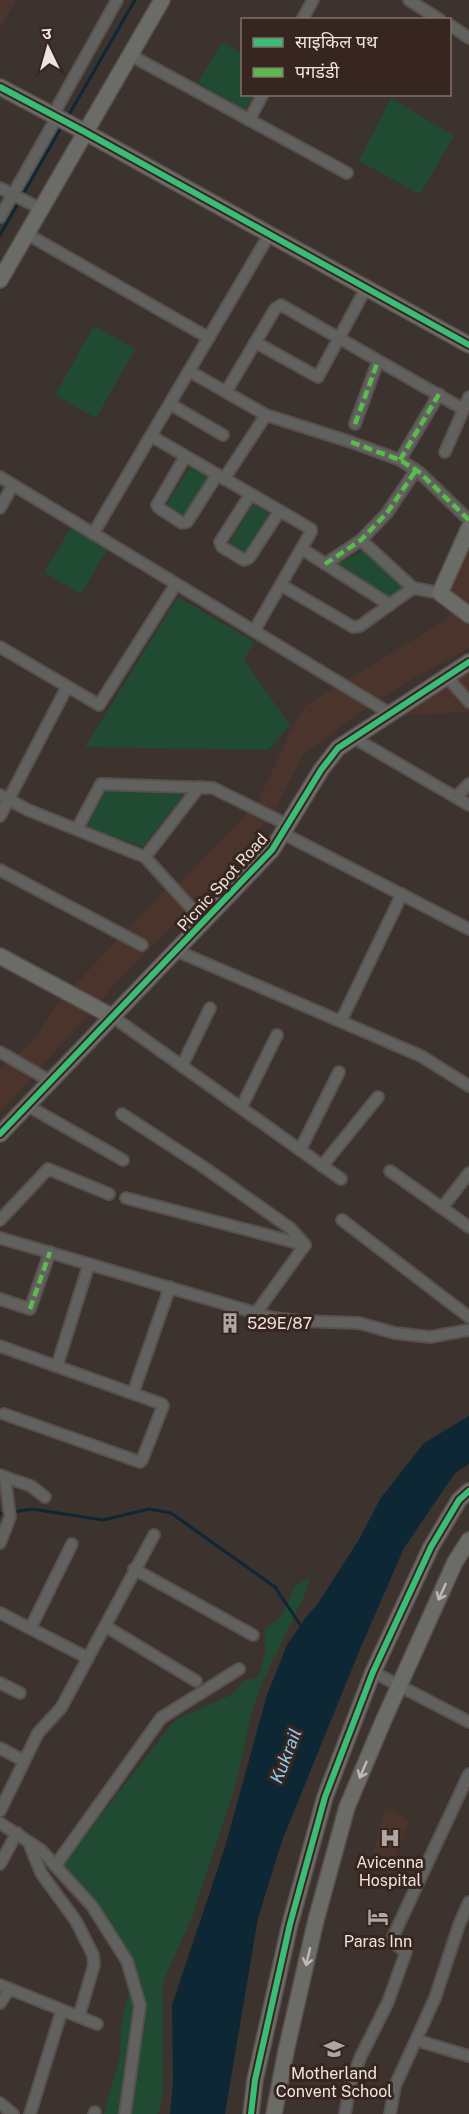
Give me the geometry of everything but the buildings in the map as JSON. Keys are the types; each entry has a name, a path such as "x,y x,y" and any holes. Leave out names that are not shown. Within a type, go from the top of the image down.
{"street":[{"path":"0,217 18,198 60,119 117,0"},
{"path":"0,280 162,0"},
{"path":"303,18 313,0"},
{"path":"409,0 437,18"},
{"path":"451,26 469,38"},
{"path":"130,55 347,173"},
{"path":"0,87 86,132 469,345"},
{"path":"249,120 262,96"},
{"path":"0,188 41,209"},
{"path":"27,234 209,338"},
{"path":"93,534 269,234"},
{"path":"255,342 318,377 366,288"},
{"path":"226,392 275,309 281,305 463,409"},
{"path":"355,424 378,361"},
{"path":"189,371 266,415 400,460 416,470 469,520"},
{"path":"400,460 439,394"},
{"path":"445,452 469,397"},
{"path":"170,404 223,435"},
{"path":"185,457 157,505 182,523 187,522 266,415"},
{"path":"151,436 311,529 302,549 254,631"},
{"path":"326,564 361,540 387,513 416,470"},
{"path":"0,477 391,714"},
{"path":"0,507 13,485"},
{"path":"250,495 220,542 222,547 244,560 249,558 279,512"},
{"path":"440,593 469,528"},
{"path":"361,540 413,588 440,593 469,615"},
{"path":"302,549 390,605"},
{"path":"0,647 99,705 176,584"},
{"path":"281,585 353,627 360,626 413,588"},
{"name":"Picnic Spot Road","path":"0,1134 272,850 321,770 338,748 469,662"},
{"path":"447,677 469,702"},
{"path":"0,816 4,797 67,687"},
{"path":"354,738 469,805"},
{"path":"77,829 101,784 213,788 469,929"},
{"path":"456,797 469,784"},
{"path":"145,857 199,787"},
{"path":"4,797 28,810 145,857 204,922"},
{"path":"0,870 142,945"},
{"path":"340,1022 402,894"},
{"path":"177,951 421,1056 469,1086"},
{"path":"0,956 114,1017 341,1179"},
{"path":"182,1066 210,1008"},
{"path":"241,1108 277,1035"},
{"path":"0,1052 52,1082"},
{"path":"300,1150 339,1072"},
{"path":"322,1166 378,1097"},
{"path":"28,1106 123,1160"},
{"path":"122,1114 202,1166 290,1228 305,1245"},
{"path":"0,1220 48,1169 109,1194"},
{"path":"390,1171 469,1227"},
{"path":"442,1208 469,1173"},
{"path":"126,1198 305,1245"},
{"path":"342,1220 469,1317"},
{"path":"0,1238 273,1318 301,1322 359,1323 395,1333 430,1337 469,1330"},
{"path":"256,1313 305,1245"},
{"path":"0,1299 30,1309 50,1252"},
{"path":"57,1366 89,1264"},
{"path":"133,1393 170,1287"},
{"path":"0,1346 133,1393 163,1406 140,1462 4,1414"},
{"path":"3,1476 31,1486 45,1497"},
{"path":"0,1543 10,1517 3,1476"},
{"path":"251,2114 255,2080 290,1924 325,1797 373,1672 431,1547 459,1500 469,1491"},
{"path":"0,1811 38,1733 61,1708 154,1535"},
{"path":"274,2114 316,1920 347,1807 455,1562 469,1540"},
{"path":"31,1627 72,1544"},
{"path":"134,1569 253,1635"},
{"path":"0,1613 88,1658"},
{"path":"105,1626 196,1681"},
{"path":"55,1866 161,1718 239,1669"},
{"path":"373,1672 400,1684 469,1722"},
{"path":"0,1683 20,1693"},
{"path":"0,1748 24,1761"},
{"path":"345,2114 351,2082 361,2056 388,2002 406,1952 391,1941 469,1774"},
{"path":"0,1823 41,1850 92,1906 127,1961 140,2005 125,2114"},
{"path":"0,1864 17,1833"},
{"path":"29,1843 41,1874 76,1921 93,1954 94,1965 79,2016"},
{"path":"390,2114 395,2086 435,1998 464,1926 469,1902"},
{"path":"0,2003 5,1987 97,2024"},
{"path":"30,2114 63,2010"},
{"path":"416,2040 469,2056"},
{"path":"0,2103 13,2114"}],"shaded area":[{"path":"0,0 16,0 0,29"},
{"path":"469,541 469,648 407,682 346,722 303,755 274,811 236,861 116,983 0,1113 0,1070 34,1040 56,1005 165,890 178,885 257,803 305,706 450,617 452,613 437,596"},
{"path":"469,667 469,712 405,715 409,706"},
{"name":"Avicenna Hospital","path":"385,1807 410,1820 392,1865 372,1856"}],"green space":[{"path":"222,42 241,52 241,96 253,96 245,110 198,83"},
{"path":"391,98 454,136 420,194 359,161"},
{"path":"94,326 135,349 96,418 55,395"},
{"path":"190,467 209,478 184,517 166,506"},
{"path":"253,504 271,515 247,554 229,543"},
{"path":"71,528 107,549 81,594 44,572"},
{"path":"366,549 406,587 389,600 337,564"},
{"path":"178,597 254,642 244,660 290,725 268,750 85,747"},
{"path":"106,789 183,795 143,847 87,827"},
{"path":"310,1577 304,1596 265,1677 252,1711 236,1783 193,1915 163,1982 163,2094 158,2114 104,2114 120,2056 121,2026 135,1964 95,1905 62,1865 175,1720 231,1695 244,1680 258,1678 265,1654 265,1629 282,1616 294,1587"}],"water":[{"name":"Kukrail","path":"469,1416 469,1464 455,1473 404,1548 282,1841 258,1918 225,2114 170,2114 173,2081 172,2005 225,1847 267,1695 287,1645 317,1605 360,1538 380,1499 424,1443"}],"waterway":[{"path":"67,118 135,0"},
{"path":"22,196 62,126"},
{"path":"0,235 19,202"},
{"path":"0,1514 32,1509 103,1520 149,1509 171,1513 275,1587 303,1629"}],"marked path":[{"path":"355,424 378,361"},
{"path":"400,460 439,394"},
{"path":"351,442 400,460 419,472 469,520"},
{"path":"325,564 361,540 387,513 416,470"},
{"path":"30,1309 50,1252"}],"cycle path":[{"path":"0,87 469,345"},
{"path":"0,1134 272,850 321,770 338,748 469,662"},
{"path":"251,2114 255,2080 290,1924 325,1797 373,1672 431,1547 459,1500 469,1491"}],"place":[{"name":"529E/87","path":"230,1323"},
{"name":"Avicenna Hospital","path":"390,1838"},
{"name":"Paras Inn","path":"378,1917"},
{"name":"Motherland Convent School","path":"334,2049"}]}
